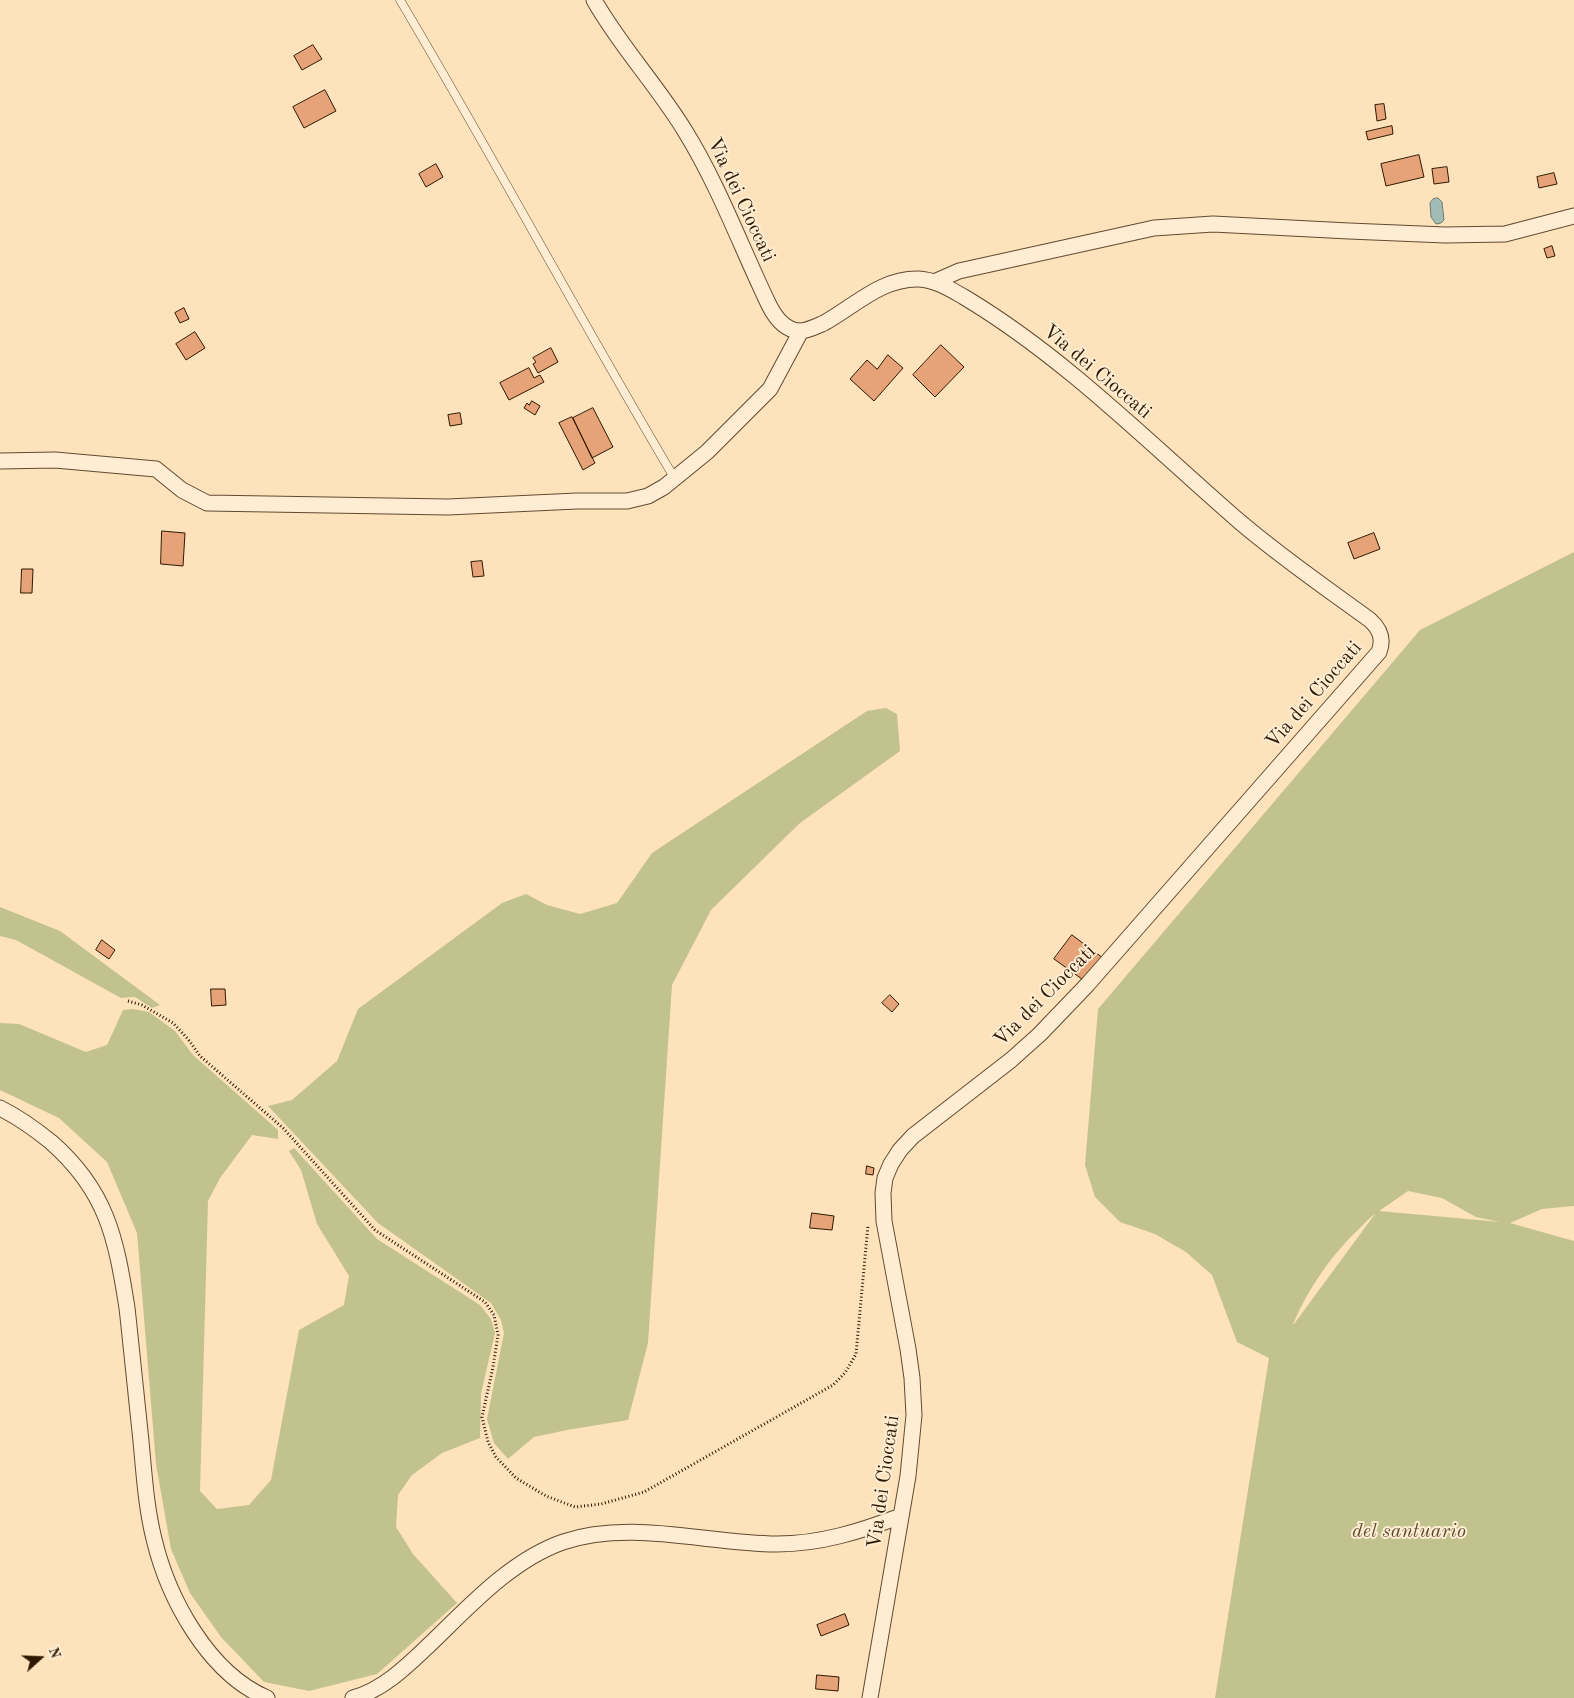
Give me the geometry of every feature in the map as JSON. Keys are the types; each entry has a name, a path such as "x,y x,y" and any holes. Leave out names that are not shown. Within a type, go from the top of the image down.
{"street":[{"name":"Via dei Cioccati","path":"594,0 620,41 667,102 690,139 714,185 772,311 785,326 800,331 812,328 826,322 869,294 891,283 914,279 934,282 950,288 984,309 1064,368 1256,535 1370,620 1380,632 1382,641 1379,652 1087,985 1040,1034 1011,1060 913,1136 900,1150 891,1164 884,1186 883,1210 908,1349 914,1403 912,1449 870,1698"},
{"path":"934,282 959,271 1154,228 1213,224 1358,232 1505,234 1574,216"},
{"path":"0,461 56,460 156,469 182,490 207,503 448,507 577,501 627,501 648,496 664,488 707,452 770,389 800,331"},
{"path":"0,1108 33,1129 66,1156 85,1178 101,1204 112,1234 127,1308 147,1506 156,1548 179,1606 206,1648 234,1679 267,1698"},
{"path":"353,1698 374,1689 393,1677 490,1588 512,1571 535,1556 564,1542 592,1535 632,1533 685,1536 749,1543 800,1543 843,1536 901,1516"}],"lane":[{"path":"400,0 457,95 619,384 675,479"}],"path":[{"path":"128,1001 142,1004 173,1023 200,1056 283,1128 375,1230 485,1302 494,1315 498,1335 494,1367 482,1417 488,1442 496,1457 516,1478 546,1496 575,1507 601,1504 644,1492 833,1385 845,1372 856,1354 868,1221"}],"green space":[{"name":"del santuario","path":"1574,552 1574,1206 1542,1209 1510,1223 1574,1241 1574,1698 1215,1698 1269,1358 1237,1342 1212,1275 1186,1252 1155,1234 1120,1222 1095,1197 1085,1165 1098,1009 1420,630","holes":["1408,1191 1442,1198 1476,1217 1500,1222 1379,1211","1375,1214 1294,1324 1293,1324 1313,1285 1330,1261"]},
{"path":"886,708 897,714 900,751 800,823 711,910 672,985 648,1343 628,1420 534,1437 508,1459 494,1443 487,1419 504,1333 501,1320 491,1303 378,1223 268,1106 292,1100 337,1061 358,1009 502,903 526,894 547,905 580,914 617,903 652,853 867,711"},
{"path":"0,907 60,931 160,1005 152,1008 135,997 121,998 16,940 0,936"},
{"path":"133,1009 149,1012 175,1031 193,1055 278,1130 278,1139 252,1135 220,1178 208,1201 200,1491 217,1509 249,1505 271,1480 299,1330 344,1305 349,1276 317,1224 301,1170 289,1151 294,1148 377,1239 480,1305 491,1319 495,1333 481,1394 480,1438 442,1453 412,1475 398,1495 396,1527 413,1554 457,1603 377,1674 309,1691 264,1682 221,1637 190,1593 171,1549 156,1464 137,1233 107,1162 59,1118 0,1090 0,1023 19,1024 86,1052 107,1045 123,1010"}],"water":[{"path":"1438,198 1442,202 1444,220 1436,224 1431,217 1430,203 1433,199"}],"building":[{"path":"313,45 322,59 302,70 294,56"},
{"path":"325,90 336,111 304,128 293,107"},
{"path":"1384,104 1386,119 1377,121 1375,105"},
{"path":"1392,126 1393,134 1368,140 1366,132"},
{"path":"1419,155 1424,177 1386,186 1381,164"},
{"path":"436,164 443,177 426,187 419,174"},
{"path":"1447,167 1449,182 1434,184 1432,169"},
{"path":"1554,173 1557,184 1539,188 1537,177"},
{"path":"1552,246 1555,256 1547,258 1544,249"},
{"path":"184,308 189,319 180,323 175,313"},
{"path":"195,332 205,348 186,360 176,344"},
{"path":"941,345 964,367 935,397 913,375"},
{"path":"551,348 558,362 538,373 533,364 536,362 533,358"},
{"path":"888,355 903,368 874,401 850,379 867,360 877,369"},
{"path":"529,368 534,378 540,375 544,382 509,400 500,383"},
{"path":"532,401 540,406 535,415 524,408 527,403 529,405"},
{"path":"593,408 613,447 592,458 573,418"},
{"path":"460,413 462,424 450,426 448,415"},
{"path":"572,417 595,463 583,470 559,423"},
{"path":"162,531 185,533 183,566 161,564"},
{"path":"1374,533 1380,549 1354,559 1348,543"},
{"path":"482,561 484,576 473,577 471,562"},
{"path":"22,569 33,569 32,593 21,593"},
{"path":"1072,935 1103,958 1086,982 1054,959"},
{"path":"102,940 115,950 109,959 96,950"},
{"path":"211,989 225,989 226,1005 212,1006"},
{"path":"890,995 899,1004 892,1012 882,1003"},
{"path":"867,1166 874,1168 873,1175 866,1174"},
{"path":"812,1213 834,1216 832,1230 810,1228"},
{"path":"845,1614 849,1625 821,1636 817,1625"},
{"path":"817,1675 839,1677 838,1691 816,1689"}]}
